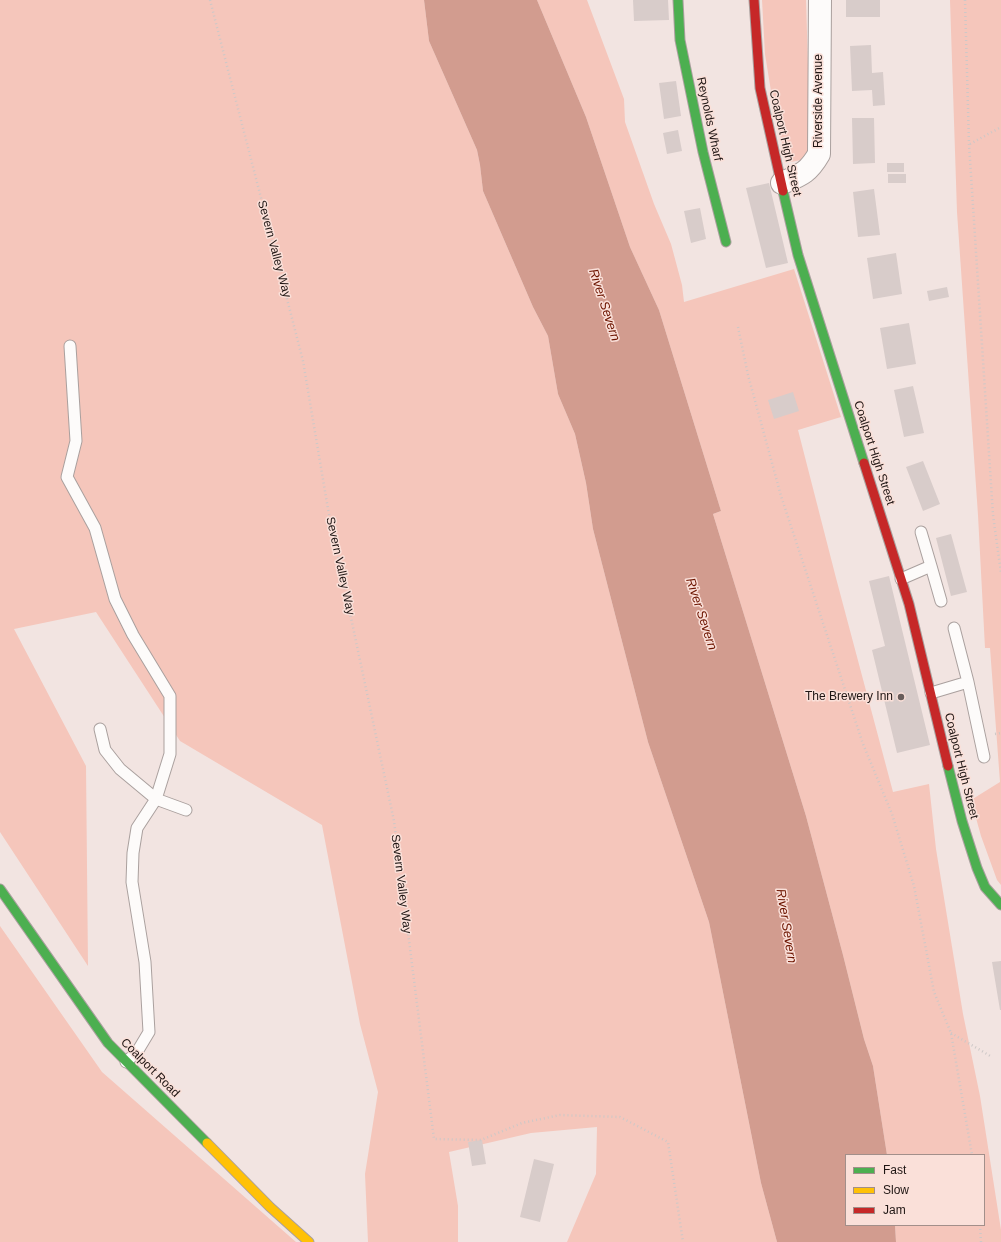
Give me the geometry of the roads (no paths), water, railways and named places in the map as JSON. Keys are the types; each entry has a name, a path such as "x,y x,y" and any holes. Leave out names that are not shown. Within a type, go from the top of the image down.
{"street":[{"name":"Reynolds Wharf","path":"678,0 680,40 703,152 726,242"},
{"name":"Coalport High Street","path":"754,0 760,88 798,255 909,604 962,821 985,887 999,903"},
{"name":"Riverside Avenue","path":"782,183 802,174 812,166 818,154 820,0"},
{"name":"Coalport Road","path":"0,889 108,1043 270,1207 309,1242"}],"lane":[{"path":"70,346 76,441 67,477 94,528 115,599 133,635 170,696 170,754 156,799 137,828 133,853 132,882 145,962 149,1032 137,1052 126,1062"},
{"path":"921,532 941,601"},
{"path":"901,579 931,566"},
{"path":"954,628 968,682 984,757"},
{"path":"931,693 968,682"},
{"path":"100,729 105,750 120,769 156,799 186,810"}],"water":[{"name":"River Severn","path":"424,0 537,0 586,117 630,247 659,310 721,511 713,514 806,816 864,1039 873,1066 887,1154 845,1154 845,1226 895,1226 896,1242 777,1242 761,1183 709,922 648,742 593,529 586,483 575,434 558,394 548,336 533,307 483,191 477,150 429,41"}],"place":[{"name":"The Brewery Inn","path":"901,697"}]}
